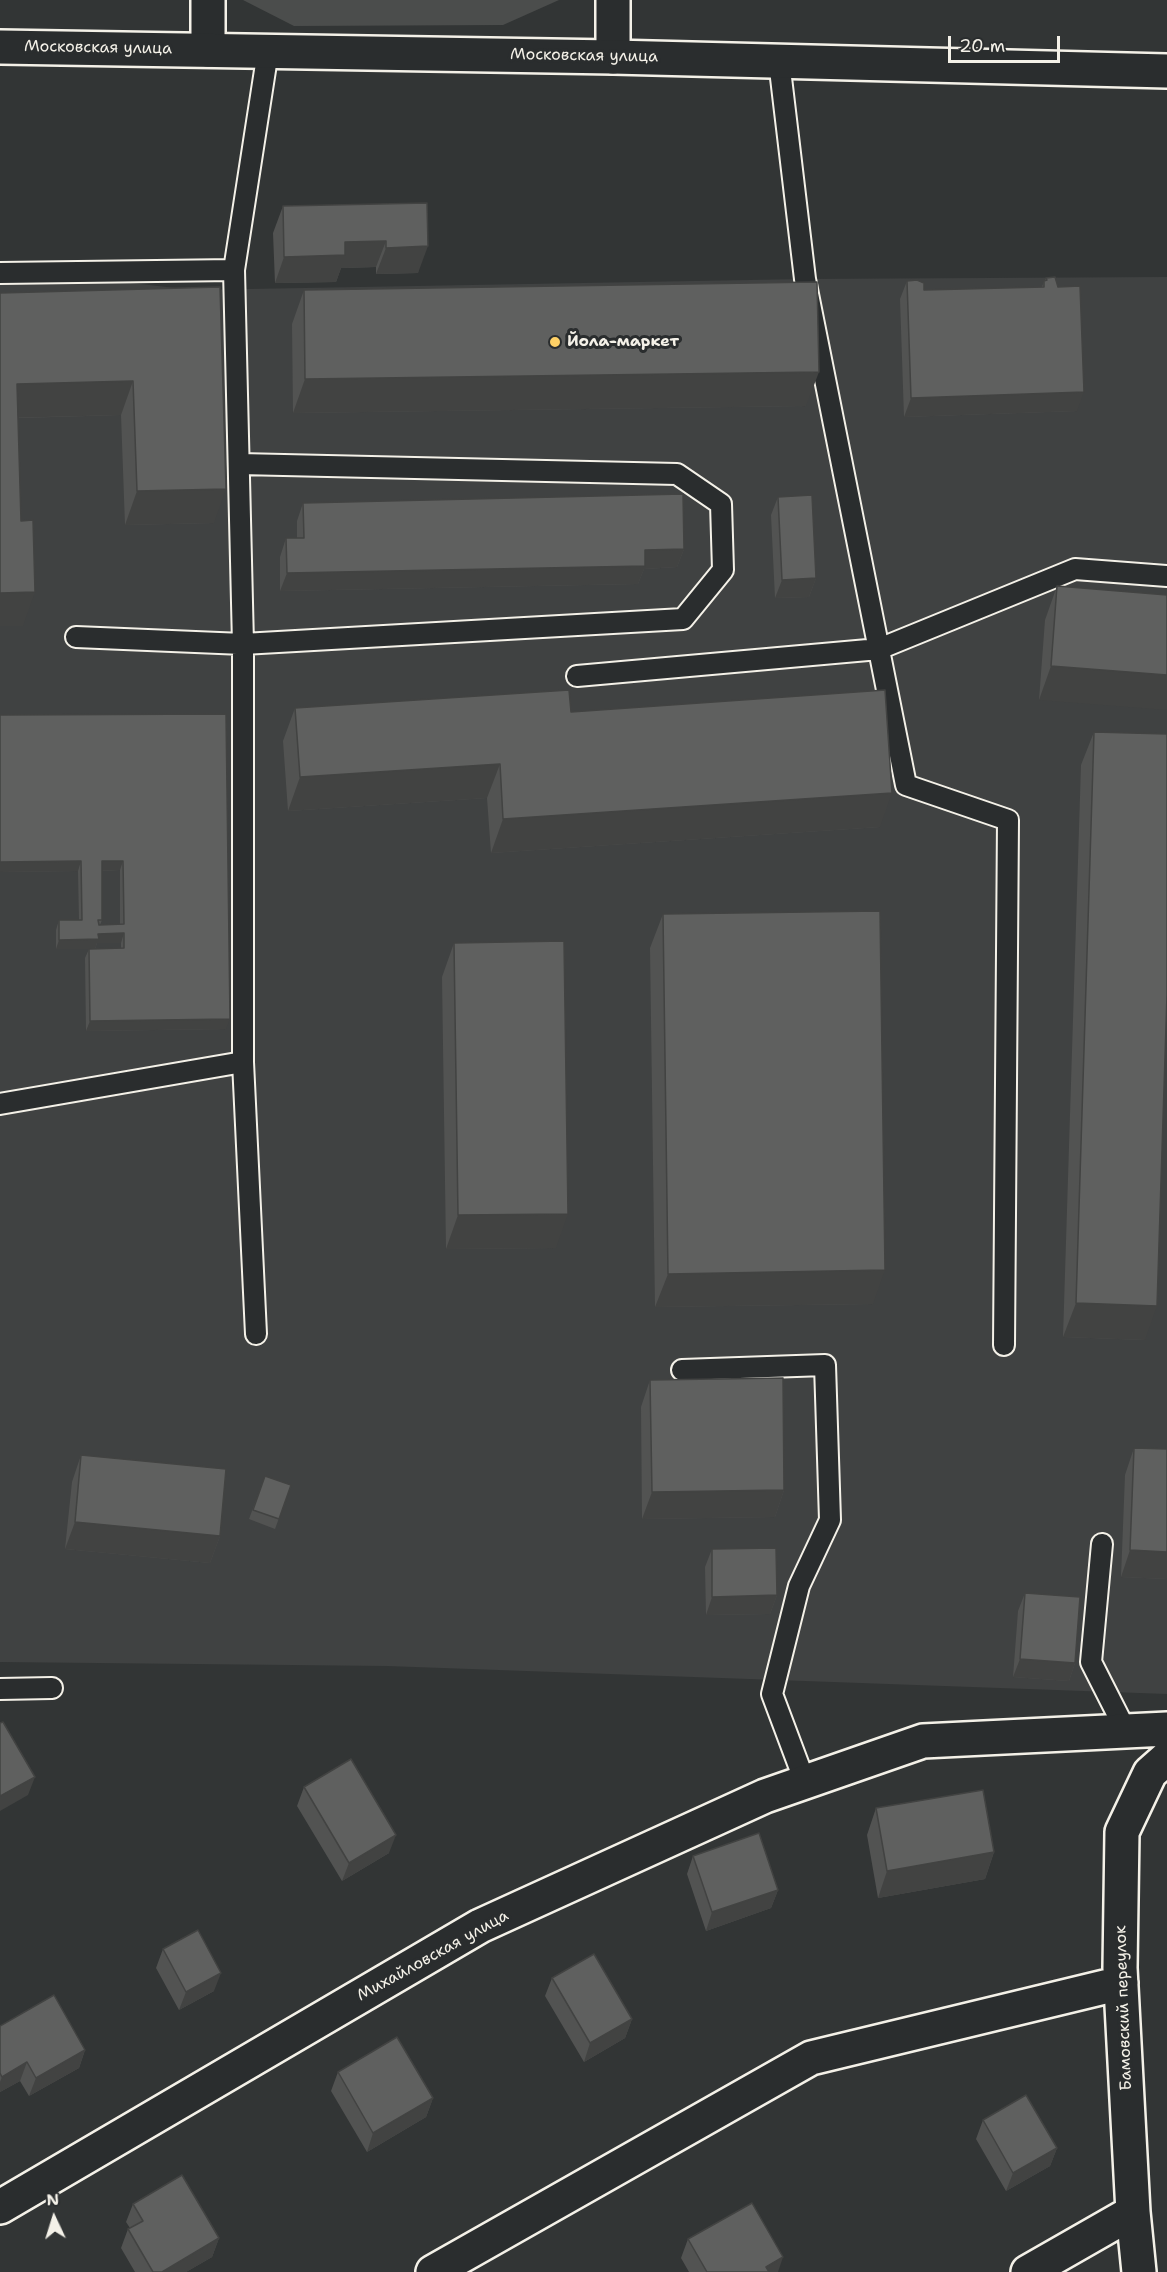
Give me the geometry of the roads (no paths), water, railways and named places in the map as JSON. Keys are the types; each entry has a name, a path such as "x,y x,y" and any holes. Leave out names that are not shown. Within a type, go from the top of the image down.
{"street":[{"path":"208,0 208,50"},
{"path":"613,0 614,57"},
{"name":"Московская улица","path":"0,47 614,57 1167,71"},
{"path":"1126,1731 1167,1729"},
{"name":"Михайловская улица","path":"0,2207 480,1926 765,1796 923,1741 1126,1731"},
{"name":"Бамовский переулок","path":"1139,2272 1133,2212 1121,1983 1122,1832 1150,1773 1167,1758"},
{"path":"433,2272 811,2058 1121,1983"},
{"path":"1028,2272 1133,2212"}],"lane":[{"path":"256,1334 243,1062 243,644 234,270 268,51"},
{"path":"779,61 806,279 906,785 1008,820 1004,1345"},
{"path":"0,273 234,270"},
{"path":"76,637 243,644 683,619 723,570 720,504 677,474 240,464"},
{"path":"577,676 879,649 1075,569 1167,576"},
{"path":"0,1104 243,1062"},
{"path":"682,1370 825,1365 830,1520 799,1586 772,1694 805,1782"},
{"path":"1102,1544 1091,1662 1126,1731"},
{"path":"0,1689 52,1688"}],"place":[{"name":"Йола-маркет","path":"555,342"}]}
